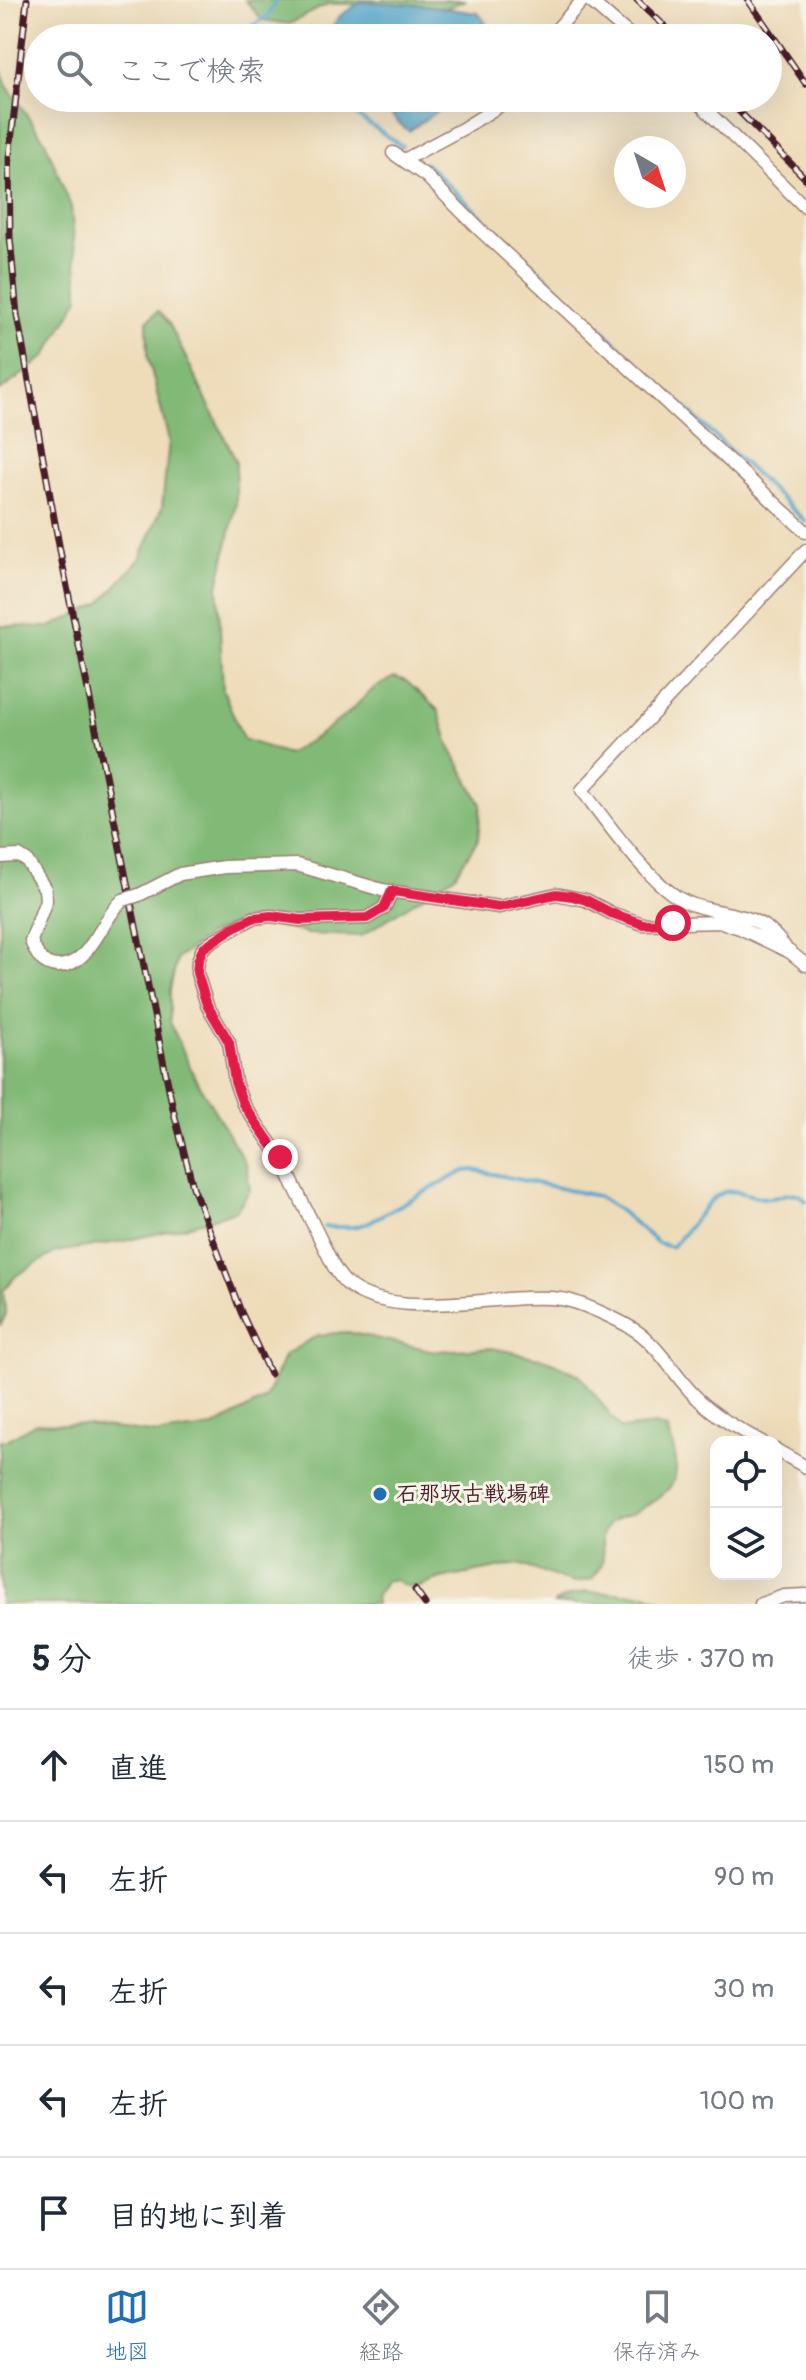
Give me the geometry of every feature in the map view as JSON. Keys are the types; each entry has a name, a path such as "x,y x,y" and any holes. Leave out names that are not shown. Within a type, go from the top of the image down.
{"street":[{"path":"563,24 586,0 616,24"},
{"path":"404,160 489,112"},
{"path":"708,112 806,208"},
{"path":"393,153 426,176 479,229 806,532"},
{"path":"806,550 582,790 622,842 672,894 686,902 737,915 767,928 806,965"},
{"path":"0,857 19,856 27,861 45,889 46,900 31,941 35,952 47,964 62,966 82,956 108,916 123,900 180,874 224,867 297,865 392,891 499,907 556,894 586,900 643,924 721,922 790,952"},
{"path":"392,891 384,908 367,918 253,918 203,948 198,961 197,973 207,1005 229,1042 235,1082 243,1104 280,1157 334,1267 345,1282 370,1296 389,1301 422,1304 517,1297 564,1299 604,1314 643,1335 696,1397 727,1423 751,1436"},
{"path":"782,1453 806,1467"},
{"path":"769,1603 784,1596 806,1595"}],"green space":[{"path":"245,0 466,0 441,10 328,4 289,24 262,20"},
{"path":"0,66 7,86 45,141 71,207 79,298 46,356 0,391"},
{"path":"158,311 169,323 236,461 236,504 218,587 223,690 243,739 287,754 346,715 373,689 394,677 406,681 438,710 450,747 481,804 478,840 454,876 361,936 307,934 250,918 208,935 177,959 170,990 170,1022 194,1076 246,1164 250,1190 236,1211 124,1241 56,1252 16,1276 3,1291 6,1314 0,1326 0,626 50,627 100,604 140,559 162,507 169,441 148,357 147,321"},
{"path":"348,1332 435,1351 492,1348 545,1359 580,1375 621,1429 655,1425 667,1429 676,1459 674,1480 649,1504 610,1522 603,1532 603,1558 599,1570 592,1579 574,1583 518,1564 441,1579 416,1588 395,1579 386,1581 375,1597 376,1604 0,1604 0,1440 5,1441 36,1423 88,1425 159,1434 214,1427 265,1399 285,1355 318,1335"},
{"path":"585,1592 647,1594 666,1604 553,1604"}],"water":[{"path":"361,2 423,5 478,13 486,24 334,24 341,15"},
{"path":"389,112 435,112 409,131"}],"waterway":[{"path":"255,24 268,16 276,0"},
{"path":"354,112 402,146"},
{"path":"425,163 806,522"},
{"path":"324,1227 365,1224 465,1171 474,1170 597,1196 618,1209 658,1243 671,1247 713,1198 721,1193 735,1191 767,1198 795,1194 806,1201"}],"railway":[{"path":"24,24 27,0"},
{"path":"637,0 662,24"},
{"path":"748,0 765,24"},
{"path":"24,26 9,158 10,237 17,315 63,567 173,1109 193,1187 241,1312 270,1374"},
{"path":"782,49 806,84"},
{"path":"740,112 806,179"},
{"path":"415,1590 425,1604"}],"place":[{"name":"石那坂古戦場碑","path":"380,1494"}],"route":[{"path":"280,1157 243,1104 235,1082 229,1042 207,1005 197,973 203,948 234,927 253,918 271,916 293,920 367,918 381,912 392,891 499,907 556,894 586,900 643,924 673,923"}]}
